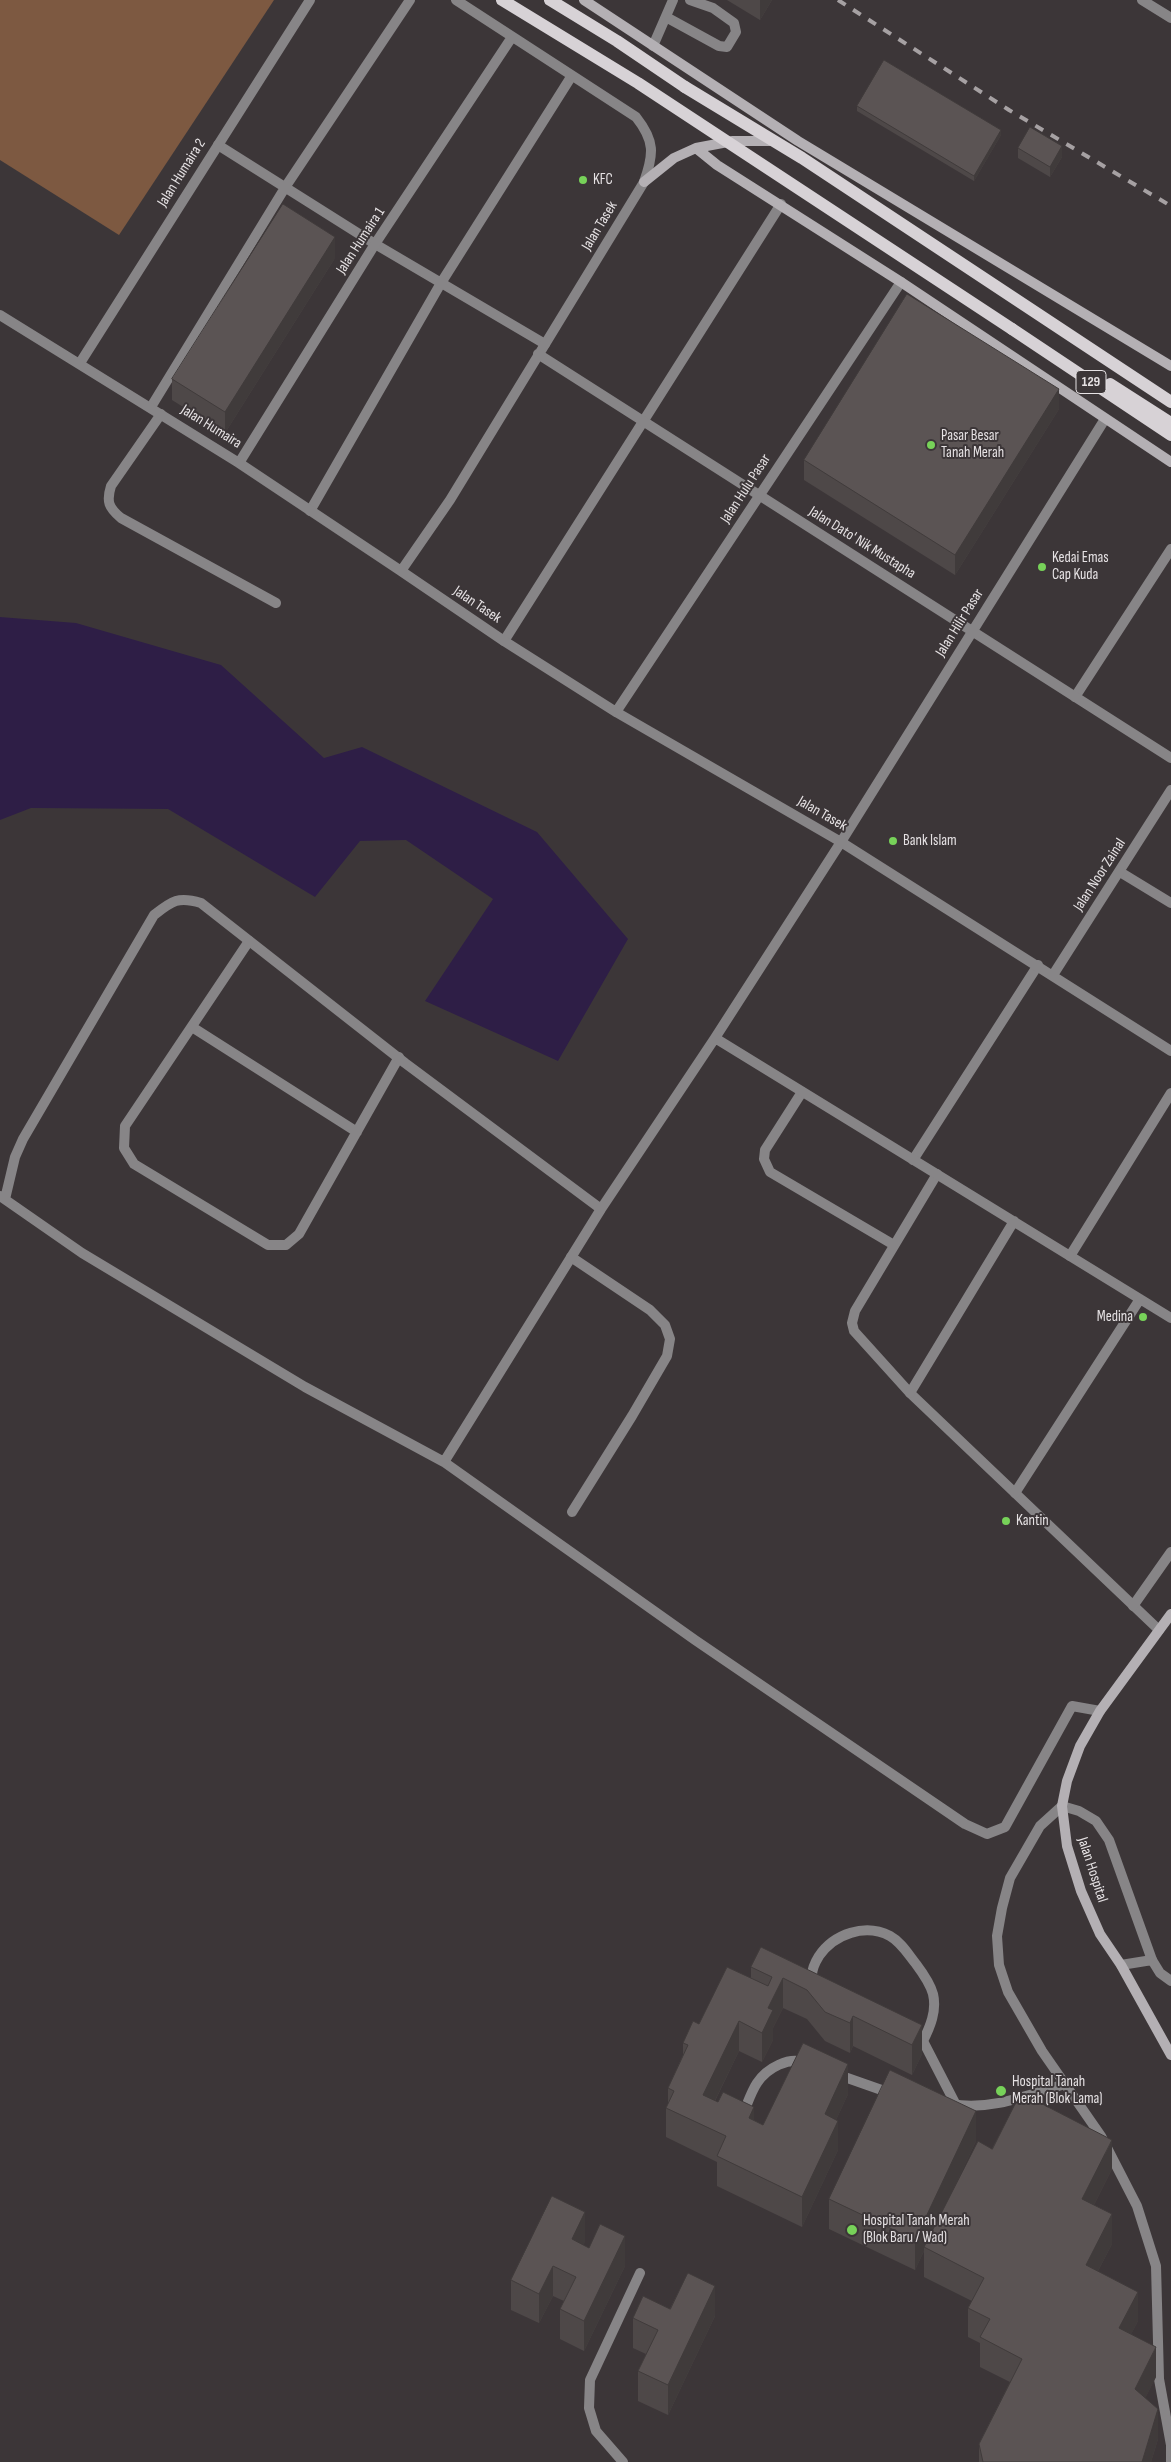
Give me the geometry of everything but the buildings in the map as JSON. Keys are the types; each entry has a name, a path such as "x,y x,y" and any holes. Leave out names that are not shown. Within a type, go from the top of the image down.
{"main road":[{"path":"502,0 638,83 1012,329 1075,363 1171,423"},
{"path":"550,0 802,158 1171,402"},
{"path":"584,0 798,141 1171,366"},
{"path":"644,182 674,158 696,148 733,141 798,141"},
{"path":"696,148 717,165 901,282 1171,462"},
{"name":"129","path":"1012,329 1171,435"},
{"name":"Jalan Hospital","path":"1171,1614 1100,1711 1080,1746 1062,1806 1066,1846 1081,1890 1100,1934 1121,1966 1171,2056"}],"street":[{"name":"Jalan Humaira 2","path":"80,363 310,0"},
{"path":"151,407 286,186 410,0"},
{"name":"Jalan Tasek","path":"456,0 571,77 636,117 648,132 651,148 650,166 644,182 450,500 401,571 504,641 616,712 841,842 1171,1051"},
{"path":"653,46 673,0"},
{"path":"666,17 719,46 727,47 736,32 734,23 713,8 690,0"},
{"path":"1142,0 1171,18"},
{"name":"Jalan Humaira 1","path":"239,463 375,244 512,37"},
{"path":"310,511 441,283 571,77"},
{"path":"218,145 286,186 375,244 545,344"},
{"path":"504,641 644,423 781,204"},
{"name":"Jalan Hulu Pasar","path":"616,712 901,282"},
{"name":"Jalan Humaira","path":"0,315 239,463 401,571"},
{"name":"Jalan Dato' Nik Mustapha","path":"538,354 1171,758"},
{"path":"161,414 111,486 107,498 111,509 122,518 276,603"},
{"name":"Jalan Hilir Pasar","path":"444,1462 601,1209 715,1038 841,842 1105,419"},
{"path":"1075,698 1171,549"},
{"name":"Jalan Noor Zainal","path":"1053,975 1171,790"},
{"path":"1120,872 1171,903"},
{"path":"601,1209 399,1057 201,903 186,898 170,902 154,915 23,1139 2,1197 82,1252 297,1382 444,1462 703,1645 965,1824 987,1834 1004,1827 1072,1706 1100,1711"},
{"path":"249,941 125,1126 124,1148 134,1164 268,1245 286,1245 299,1234 399,1057"},
{"path":"914,1160 1038,965"},
{"path":"192,1027 357,1132"},
{"path":"715,1038 1171,1318"},
{"path":"802,1092 765,1150 764,1160 770,1172 894,1245"},
{"path":"1070,1256 1171,1093"},
{"path":"938,1174 854,1311 852,1323 854,1331 910,1393 1159,1630"},
{"path":"910,1393 1014,1221"},
{"path":"571,1256 650,1310 665,1325 670,1339 666,1356 632,1416 572,1512"},
{"path":"1015,1493 1140,1299"},
{"path":"1133,1606 1171,1552"},
{"path":"1171,1981 1160,1973 1152,1960 1109,1840 1096,1821 1080,1811 1062,1806 1040,1826 1010,1878 997,1936 999,1965 1008,1992 1042,2051 1101,2136 1137,2206 1156,2266 1158,2379 1171,2445 1171,2462"},
{"path":"817,1991 811,1979 815,1962 825,1947 846,1933 872,1930 890,1936 904,1947 923,1974 933,1993 934,2010 918,2039 956,2105"},
{"path":"1121,1966 1152,1960"},
{"path":"738,2124 758,2082 773,2068 786,2062 801,2061 884,2092 902,2096"},
{"path":"938,2102 956,2105 990,2105 1064,2084"},
{"path":"623,2462 596,2431 589,2408 590,2380 640,2273"}],"shaded area":[{"path":"0,0 274,0 119,235 0,160"},
{"path":"0,617 76,623 221,665 324,758 362,747 537,832 628,939 558,1061 425,1001 493,899 406,840 360,841 315,897 168,809 31,808 0,820"}],"railway":[{"path":"838,0 1009,110 1171,206"}],"place":[{"name":"KFC","path":"583,180"},
{"name":"Pasar Besar Tanah Merah","path":"931,445"},
{"name":"Kedai Emas Cap Kuda","path":"1042,567"},
{"name":"Bank Islam","path":"893,841"},
{"name":"Medina","path":"1143,1317"},
{"name":"Kantin","path":"1006,1521"},
{"name":"Hospital Tanah Merah (Blok Lama)","path":"1001,2091"},
{"name":"Hospital Tanah Merah (Blok Baru / Wad)","path":"852,2230"}]}
